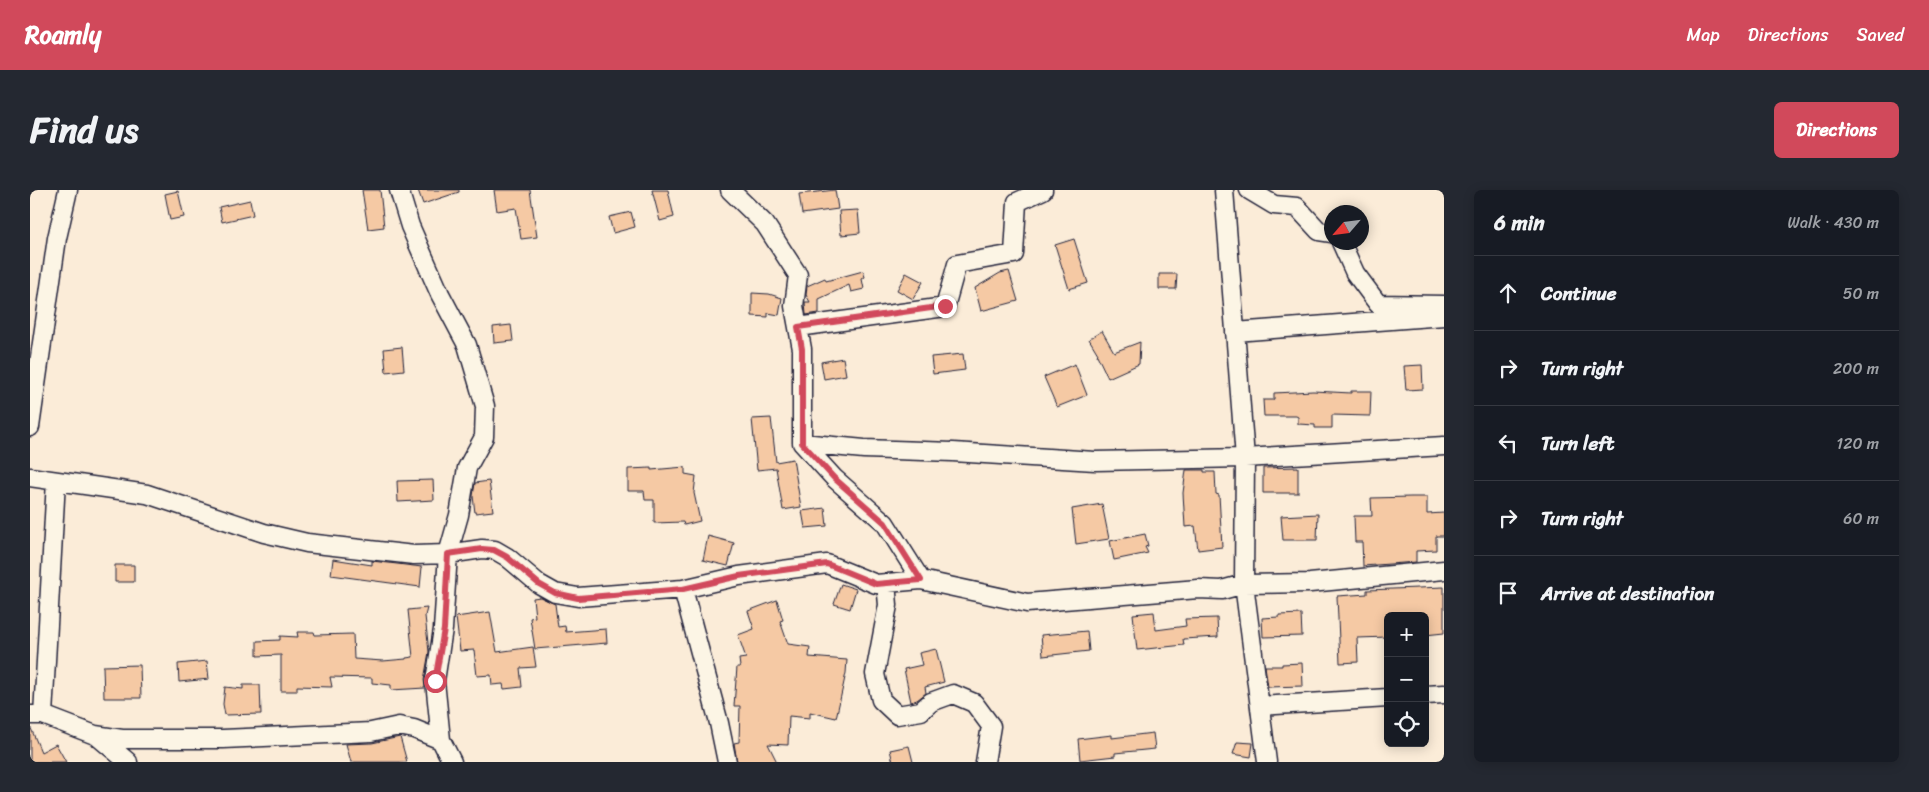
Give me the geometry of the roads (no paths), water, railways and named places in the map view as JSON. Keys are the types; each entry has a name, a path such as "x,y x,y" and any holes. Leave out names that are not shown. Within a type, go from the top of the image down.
{"street":[{"path":"30,427 57,238 68,190"},
{"path":"400,190 410,226 440,294 467,346 486,406 484,437 467,468 459,515 448,554 444,629 435,681 441,740 452,762"},
{"path":"730,190 765,224 798,275 794,306 802,349 802,443 834,478 885,523 921,580"},
{"path":"798,327 945,306 957,264 1014,254 1013,196 1043,190"},
{"path":"1224,190 1245,458 1244,584 1267,762"},
{"path":"1249,190 1274,205 1297,207 1319,231 1324,232"},
{"path":"1345,250 1355,273 1378,304 1444,305"},
{"path":"1235,332 1444,316"},
{"path":"802,443 864,449 953,452 1095,461 1245,458 1444,446"},
{"path":"30,477 147,494 264,533 307,543 390,553 448,554 482,549 494,550 507,557 539,584 555,593 578,598 683,589 739,576 827,564 876,584 921,580 1027,603 1198,589 1222,590 1244,584 1310,583 1444,570"},
{"path":"56,481 36,715 95,735 122,739 223,739 371,732 399,726 414,729 441,740"},
{"path":"886,583 888,605 875,674 881,700 897,714 921,711 931,702 953,694 974,703 991,726 985,762"},
{"path":"683,589 719,722 727,762"},
{"path":"1429,695 1444,694"},
{"path":"1260,706 1384,698"},
{"path":"95,735 128,762"}]}
